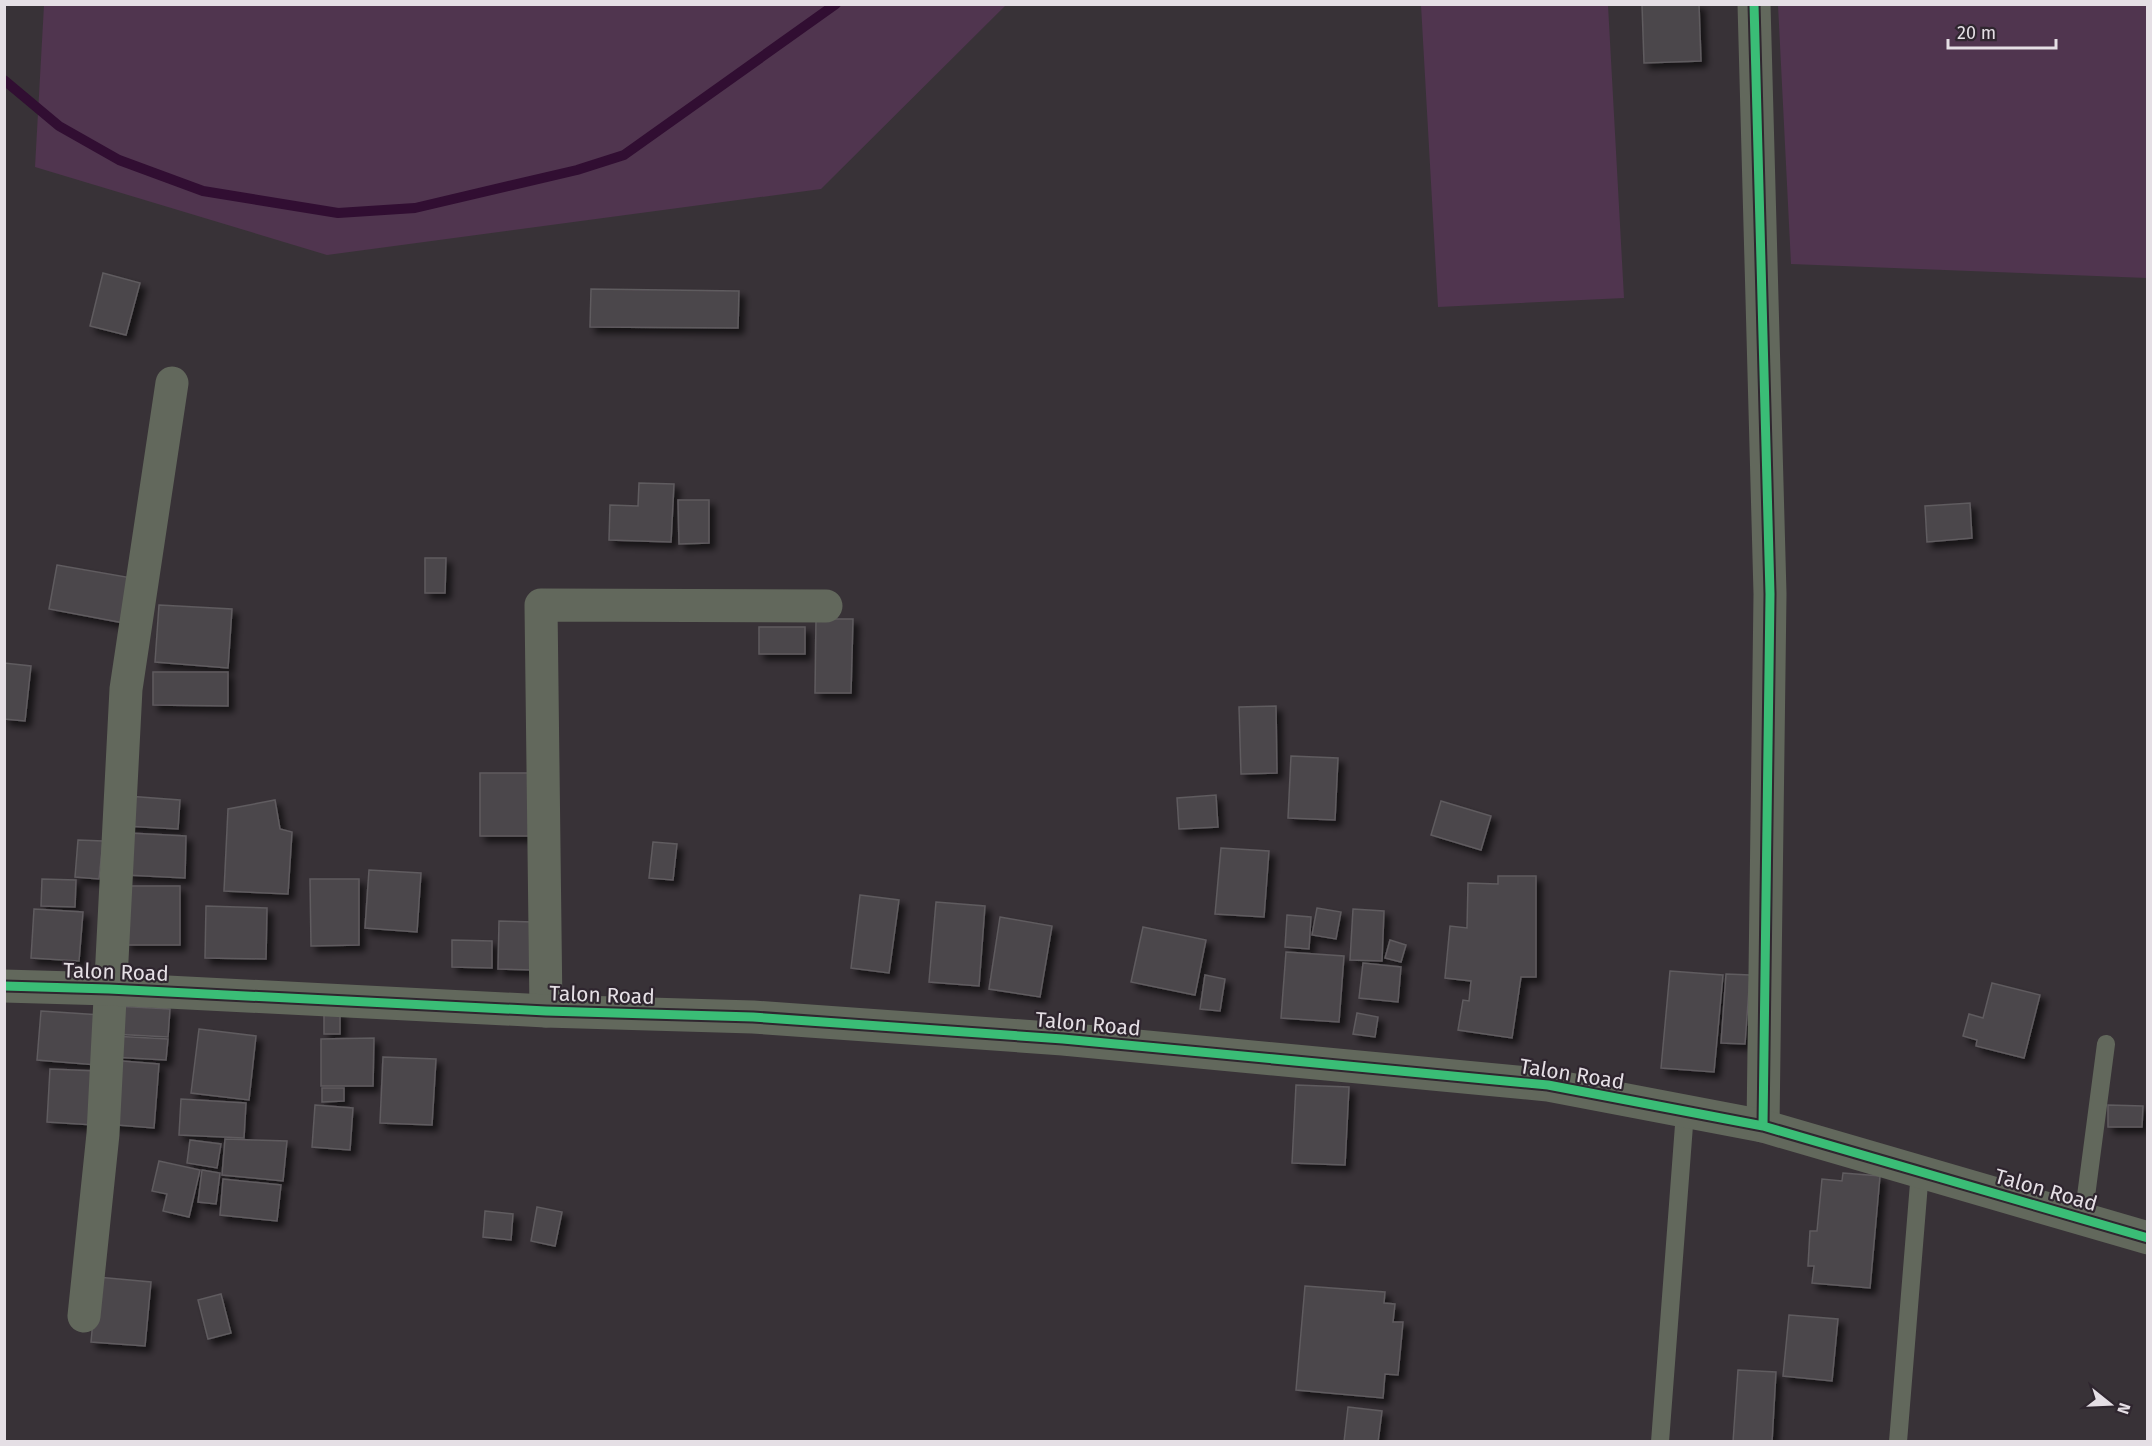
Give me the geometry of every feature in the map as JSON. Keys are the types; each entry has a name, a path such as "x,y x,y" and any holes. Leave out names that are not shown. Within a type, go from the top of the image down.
{"street":[{"path":"1754,4 1770,594 1763,1126"},
{"path":"84,1316 103,1134 126,689 172,383"},
{"path":"546,1011 541,605 826,606"},
{"name":"Talon Road","path":"4,986 109,989 546,1011 753,1017 1063,1039 1548,1085 1763,1126 2148,1238"}],"lane":[{"path":"2083,1219 2106,1044"},
{"path":"1660,1442 1684,1112"},
{"path":"1898,1442 1920,1172"}],"shaded area":[{"path":"44,4 1006,5 821,189 327,255 35,167"},
{"path":"1421,5 1608,5 1624,298 1438,307"},
{"path":"1778,5 2147,5 2147,278 1791,264"}],"building":[{"path":"1699,4 1701,61 1644,63 1642,5"},
{"path":"103,273 140,283 126,335 90,326"},
{"path":"591,289 739,291 738,328 590,327"},
{"path":"639,483 674,484 671,542 609,540 610,505 638,506"},
{"path":"678,500 709,500 709,543 679,544"},
{"path":"1970,503 1972,538 1927,542 1925,506"},
{"path":"425,558 446,558 445,593 425,593"},
{"path":"57,565 132,578 124,623 49,609"},
{"path":"159,605 232,609 228,668 155,662"},
{"path":"816,619 853,619 851,693 815,693"},
{"path":"759,627 805,627 805,654 759,654"},
{"path":"4,663 31,666 25,721 4,719"},
{"path":"153,672 228,672 228,706 153,705"},
{"path":"1276,706 1277,773 1241,774 1239,707"},
{"path":"1291,756 1338,758 1335,820 1288,818"},
{"path":"480,773 529,773 529,836 480,836"},
{"path":"1216,795 1218,827 1179,829 1177,798"},
{"path":"127,796 180,800 178,829 125,826"},
{"path":"275,800 280,829 292,832 288,894 224,891 228,809"},
{"path":"1441,801 1491,816 1481,850 1431,835"},
{"path":"129,833 186,836 185,878 126,875"},
{"path":"78,840 103,841 99,879 75,877"},
{"path":"653,842 677,844 673,880 649,878"},
{"path":"1221,848 1269,851 1264,917 1215,914"},
{"path":"369,870 421,873 417,932 365,928"},
{"path":"1498,876 1536,876 1536,977 1521,977 1512,1038 1458,1030 1463,1000 1469,1001 1471,981 1445,978 1450,926 1467,928 1468,883 1498,884"},
{"path":"42,879 76,880 75,907 41,906"},
{"path":"310,879 359,879 359,945 311,946"},
{"path":"127,886 180,886 180,945 126,945"},
{"path":"860,895 899,900 889,973 851,968"},
{"path":"936,902 985,906 979,986 929,982"},
{"path":"206,906 267,908 266,959 205,958"},
{"path":"1317,908 1341,912 1336,939 1312,935"},
{"path":"34,909 83,912 79,961 31,958"},
{"path":"1353,909 1384,911 1382,961 1350,960"},
{"path":"1287,915 1311,917 1309,949 1285,947"},
{"path":"1000,917 1052,926 1040,997 989,989"},
{"path":"499,921 533,922 532,970 498,969"},
{"path":"1143,927 1206,940 1195,995 1131,982"},
{"path":"452,940 492,941 492,968 452,967"},
{"path":"1390,940 1406,945 1401,962 1385,958"},
{"path":"1286,952 1344,956 1339,1022 1281,1018"},
{"path":"1363,963 1401,967 1398,1002 1359,998"},
{"path":"1670,971 1723,975 1714,1072 1661,1068"},
{"path":"1726,974 1750,975 1745,1044 1721,1043"},
{"path":"1205,975 1225,979 1220,1011 1200,1009"},
{"path":"1992,983 2040,995 2024,1058 1976,1046 1977,1040 1963,1036 1969,1014 1983,1018"},
{"path":"114,1006 170,1009 168,1037 112,1034"},
{"path":"41,1011 101,1015 97,1065 37,1060"},
{"path":"324,1011 340,1011 340,1034 324,1034"},
{"path":"1357,1013 1378,1017 1375,1037 1353,1034"},
{"path":"199,1029 256,1036 249,1100 191,1093"},
{"path":"112,1036 168,1039 166,1060 111,1057"},
{"path":"374,1038 373,1086 321,1086 321,1039"},
{"path":"383,1057 436,1059 432,1125 380,1123"},
{"path":"110,1060 159,1064 154,1128 105,1124"},
{"path":"50,1069 97,1071 94,1125 47,1122"},
{"path":"1296,1085 1349,1087 1345,1165 1292,1163"},
{"path":"322,1088 344,1088 344,1101 322,1102"},
{"path":"181,1099 246,1103 244,1138 179,1135"},
{"path":"315,1105 353,1108 350,1150 312,1147"},
{"path":"2108,1105 2143,1106 2142,1127 2108,1127"},
{"path":"225,1139 287,1141 283,1181 222,1175"},
{"path":"190,1140 221,1144 217,1168 187,1163"},
{"path":"159,1161 200,1170 189,1217 163,1211 167,1194 152,1191"},
{"path":"202,1170 220,1173 216,1204 198,1202"},
{"path":"1843,1173 1880,1176 1870,1288 1812,1283 1814,1266 1808,1266 1810,1231 1817,1231 1822,1179 1842,1181"},
{"path":"223,1179 281,1185 277,1221 220,1215"},
{"path":"537,1207 562,1212 555,1246 531,1241"},
{"path":"485,1211 513,1214 511,1240 483,1237"},
{"path":"97,1277 151,1282 145,1346 91,1342"},
{"path":"1305,1286 1385,1292 1384,1303 1395,1304 1393,1322 1403,1322 1398,1375 1385,1374 1383,1398 1296,1390"},
{"path":"221,1294 231,1333 208,1339 198,1300"},
{"path":"1789,1315 1838,1319 1832,1381 1783,1376"},
{"path":"1738,1370 1776,1372 1772,1442 1733,1442"},
{"path":"1348,1407 1382,1411 1378,1442 1344,1442"}],"waterway":[{"path":"4,80 59,126 119,160 203,191 338,213 415,208 577,170 624,155 836,4"}],"cycle path":[{"path":"1754,4 1770,594 1763,1126"},
{"path":"4,986 109,989 546,1011 753,1017 1063,1039 1548,1085 1763,1126 2148,1238"}]}
